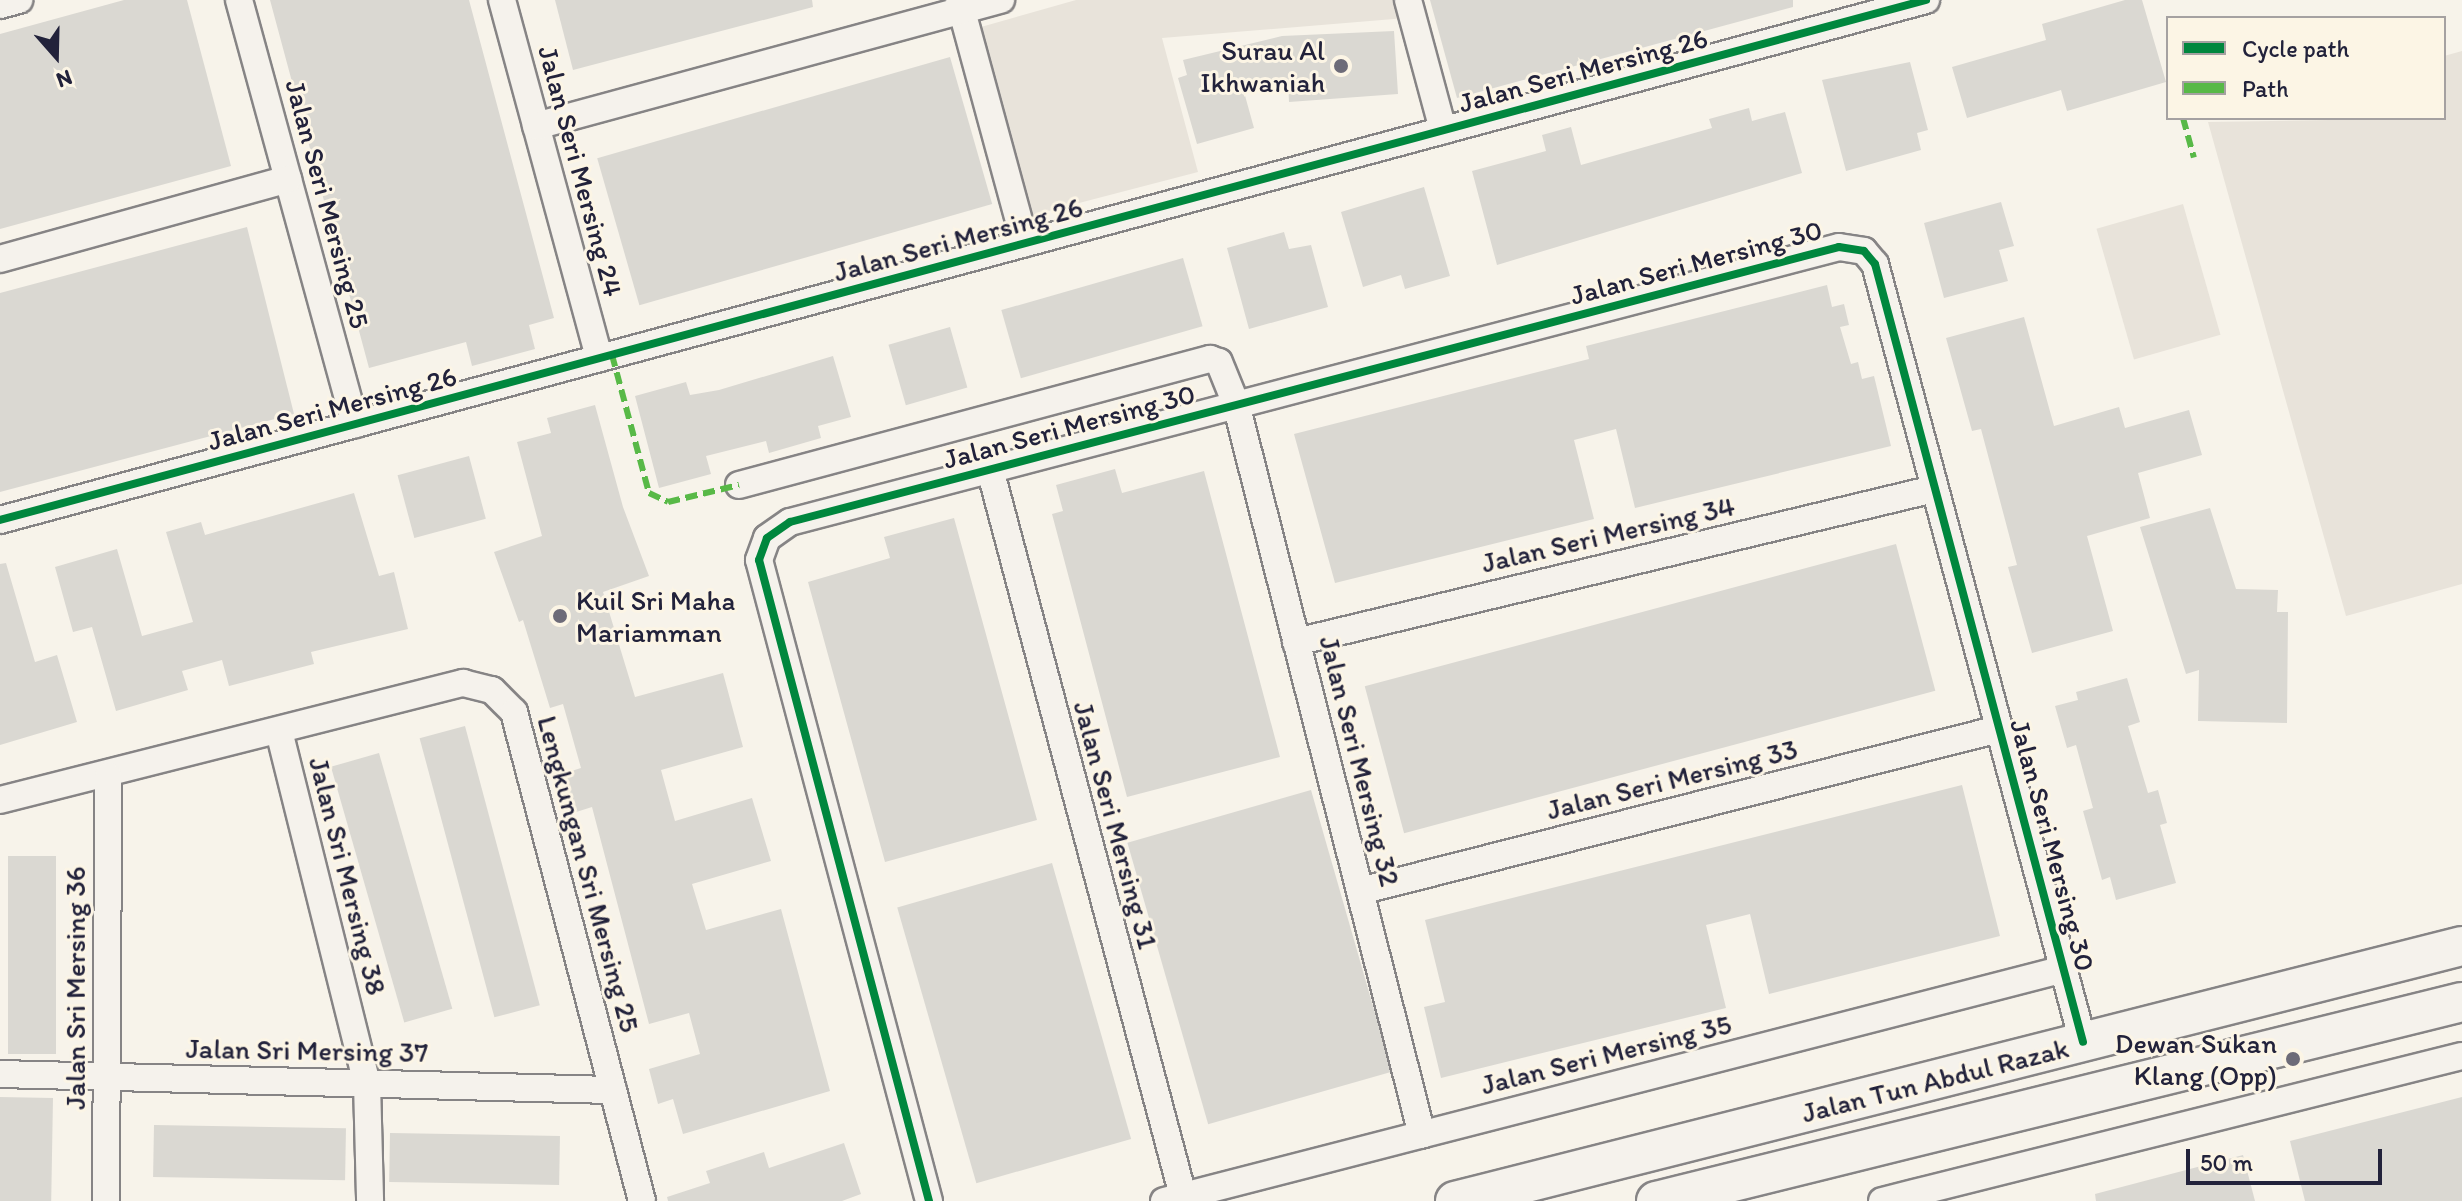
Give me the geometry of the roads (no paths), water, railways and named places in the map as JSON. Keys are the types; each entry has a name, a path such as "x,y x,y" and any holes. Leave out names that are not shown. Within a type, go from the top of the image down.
{"main road":[{"name":"Jalan Tun Abdul Razak","path":"1455,1201 2462,946"},
{"name":"Jalan Tun Abdul Razak","path":"1656,1201 1901,1137 2462,1002"},
{"path":"1809,1112 1828,1130 1901,1137"}],"street":[{"path":"0,5 19,0"},
{"name":"Jalan Seri Mersing 25","path":"239,0 355,424"},
{"name":"Jalan Seri Mersing 24","path":"502,0 599,358"},
{"path":"536,126 961,5 1001,0"},
{"path":"1408,0 1443,130"},
{"name":"Jalan Seri Mersing 26","path":"0,520 1443,130 1880,6 1926,0"},
{"path":"961,5 1025,243"},
{"path":"0,259 288,179"},
{"name":"Jalan Seri Mersing 30","path":"929,1201 759,560 760,549 790,522 1852,246 1875,264 2083,1042"},
{"name":"Jalan Seri Mersing 32","path":"739,485 1210,359 1226,373 1422,1135"},
{"name":"Jalan Seri Mersing 31","path":"990,469 1174,1199"},
{"name":"Jalan Seri Mersing 34","path":"1296,642 1934,489"},
{"name":"Lengkungan Sri Mersing 25","path":"0,800 108,776 463,683 492,690 514,712 642,1201"},
{"name":"Jalan Seri Mersing 33","path":"1360,891 1999,729"},
{"name":"Jalan Sri Mersing 38","path":"279,731 367,1083 370,1201"},
{"name":"Jalan Sri Mersing 36","path":"106,1201 108,776"},
{"name":"Jalan Seri Mersing 35","path":"1174,1199 2064,969"},
{"path":"1882,1201 2462,1056"},
{"name":"Jalan Sri Mersing 37","path":"0,1074 613,1090"}],"place":[{"name":"Surau Al Ikhwaniah","path":"1341,66"},
{"name":"Kuil Sri Maha Mariamman","path":"560,616"},
{"name":"Dewan Sukan Klang (Opp)","path":"2293,1059"}]}
